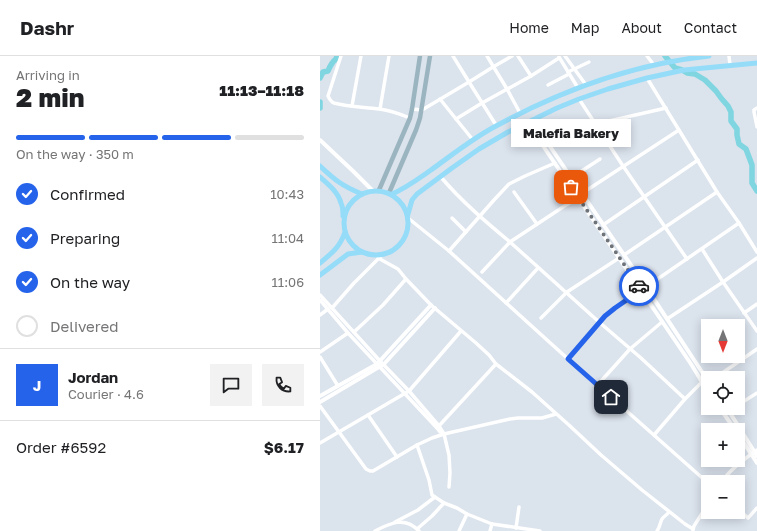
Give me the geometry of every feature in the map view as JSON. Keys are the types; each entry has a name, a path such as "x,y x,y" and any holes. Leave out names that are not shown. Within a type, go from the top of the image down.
{"main road":[{"path":"379,190 410,118 420,56"},
{"path":"391,194 397,174 416,130 422,110 430,56"},
{"path":"391,194 408,186 473,140 496,126 545,101 586,85 630,71 684,58 709,56"},
{"path":"320,275 348,254 363,252 376,255 394,250 403,241 408,230 408,216 412,200 417,194 479,149 535,118 579,99 647,78 684,70 757,63"},
{"path":"630,71 634,82"},
{"path":"502,123 508,132"},
{"path":"320,166 335,180 348,189 362,194"},
{"path":"388,170 397,174"},
{"path":"320,177 339,196 342,204 345,232 347,237 354,246 363,252"},
{"path":"344,221 346,210 353,200 372,190 379,190 391,194 404,206 408,216"},
{"path":"320,263 339,246 343,240 345,232"}],"street":[{"path":"341,56 328,96 331,102 380,109 410,118"},
{"path":"352,106 361,56"},
{"path":"380,109 389,56"},
{"path":"454,56 496,126"},
{"path":"487,56 520,113"},
{"path":"412,109 422,110 512,56"},
{"path":"518,56 531,76"},
{"path":"567,56 574,69 586,85"},
{"path":"647,56 654,65"},
{"path":"729,56 730,65"},
{"path":"456,119 531,76 559,57 578,88"},
{"path":"548,85 574,69 589,62"},
{"path":"647,78 717,192 757,252"},
{"path":"440,98 473,140"},
{"path":"579,99 687,259"},
{"path":"596,124 666,108"},
{"path":"757,108 754,112 757,127"},
{"path":"535,118 543,136 566,175 619,258 662,322 701,372"},
{"path":"527,122 555,163 566,175 571,178 580,196 603,225 646,287 693,362 701,380"},
{"path":"482,272 510,242 679,130"},
{"path":"320,140 372,190"},
{"path":"571,178 600,159"},
{"path":"603,225 698,160"},
{"path":"449,251 509,184 555,163"},
{"path":"440,176 448,186 480,217 567,292 684,399"},
{"path":"514,192 537,224"},
{"path":"624,255 717,192"},
{"path":"408,216 701,476"},
{"path":"452,218 466,232"},
{"path":"646,287 739,223"},
{"path":"702,249 757,331"},
{"path":"320,315 330,308 383,254"},
{"path":"378,258 398,269 431,305 489,355 496,364 526,387 601,455 668,512 693,530 701,516"},
{"path":"541,318 567,292 619,258"},
{"path":"666,319 757,258"},
{"path":"625,267 630,264"},
{"path":"506,303 538,268"},
{"path":"354,332 406,279"},
{"path":"568,359 599,322 615,308 641,290"},
{"path":"320,295 338,317 354,332 359,340 405,394 438,427"},
{"path":"320,300 330,308"},
{"path":"744,313 757,304"},
{"path":"320,402 326,395 338,386 380,364 431,305"},
{"path":"320,396 326,395 380,364 435,308"},
{"path":"338,317 348,333 359,340"},
{"path":"602,380 630,349 662,322"},
{"path":"320,444 409,391 461,331"},
{"path":"320,352 348,333"},
{"path":"725,371 757,349"},
{"path":"320,356 338,386"},
{"path":"380,364 409,391 443,435 449,455 449,487"},
{"path":"438,427 496,364"},
{"path":"654,435 684,399 701,383"},
{"path":"745,401 757,393"},
{"path":"320,406 370,471 373,471 397,456 432,438 515,418 542,418 556,414"},
{"path":"368,415 397,456"},
{"path":"731,415 755,453 757,464"},
{"path":"745,442 755,453"},
{"path":"417,445 429,480 432,495 467,514 492,524 540,531"},
{"path":"728,475 755,453"},
{"path":"376,531 418,510 435,497"},
{"path":"394,522 402,522 411,525 418,530 444,502"},
{"path":"516,528 519,507"},
{"path":"745,515 748,518 757,508"},
{"path":"657,531 661,524 662,518 667,515 668,512"},
{"path":"459,531 467,514"},
{"path":"490,531 492,524"}],"waterway":[{"path":"320,78 323,72 328,71 337,56"},
{"path":"665,56 675,68 687,73 695,74 705,80 728,106 731,112 731,121 737,129 739,144 746,149 752,165 752,183 757,191"},
{"path":"320,102 320,108"}],"way so far":[{"path":"571,187 639,286"}],"place":[{"name":"Malefia Bakery","path":"571,187"}],"route":[{"path":"611,397 568,359 605,316 641,290 639,286"}]}
